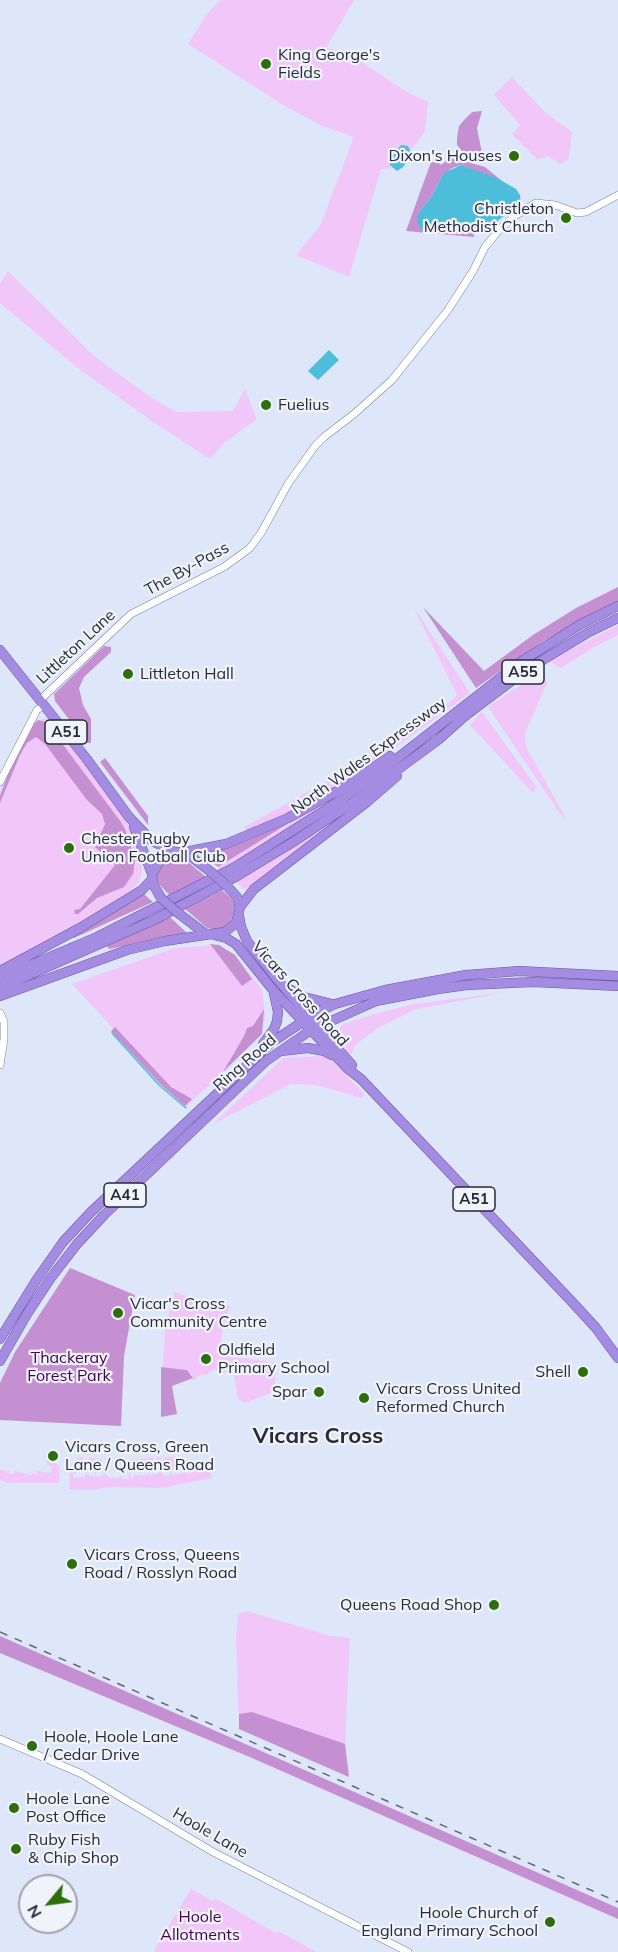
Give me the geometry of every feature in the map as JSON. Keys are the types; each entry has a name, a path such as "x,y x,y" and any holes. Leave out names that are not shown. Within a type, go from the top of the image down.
{"highway":[{"name":"North Wales Expressway","path":"0,978 97,937 235,867 333,805 487,687 555,639 618,606"},
{"name":"North Wales Expressway","path":"0,988 154,920 237,876 355,801 438,740 465,716 526,670 589,632 618,618"},
{"name":"A51","path":"0,650 86,758 129,817 152,842 175,852 185,852 211,872 237,897 239,911"},
{"path":"185,852 226,844 311,807 350,784 438,725"},
{"path":"0,996 127,950 229,930 236,923 239,911 254,889 367,802 438,740"},
{"name":"A51","path":"129,817 143,848 154,888 161,898 210,935"},
{"path":"0,971 80,928 142,890 160,861 175,852"},
{"name":"Vicars Cross Road","path":"239,911 241,927 247,941 339,1059 361,1079 596,1328 618,1358"},
{"name":"Vicars Cross Road","path":"210,935 226,938 236,944 273,990 333,1042 361,1079"},
{"name":"Ring Road","path":"0,1361 38,1297 77,1244 133,1187 278,1052 335,1004 405,985 466,975 526,971 618,976"},
{"path":"276,978 304,997 335,1004"},
{"name":"Ring Road","path":"0,1339 63,1242 91,1212 249,1062 283,1033 310,1023 340,1016 376,1001 438,989 498,983 557,982 618,987"},
{"path":"249,1062 276,1025 278,1012 273,990"},
{"path":"310,1023 351,1006 376,1001"},
{"path":"333,1042 332,1027 340,1016"},
{"path":"278,1052 291,1048 320,1050 339,1059"}],"street":[{"name":"The By-Pass","path":"131,614 224,567 250,548 319,442 382,390 414,354 448,310 473,271 485,247 515,216 536,203 545,203 577,213 586,212 618,195"},
{"name":"Littleton Lane","path":"0,782 42,702 131,614"},
{"path":"0,1013 4,1022 0,1065"},
{"name":"Hoole Lane","path":"0,1739 82,1774 213,1852 408,1952"}],"green space":[{"path":"220,0 354,0 326,48 346,52 407,92 428,102 425,131 411,150 408,146 390,164 393,168 381,169 349,277 296,255 320,226 354,137 320,125 283,105 188,44 206,15"},
{"path":"512,77 545,112 572,132 569,158 561,164 547,156 538,160 512,134 520,125 494,95"},
{"path":"482,111 477,128 483,158 477,159 462,151 457,145 457,138 459,126 465,119 472,112"},
{"path":"449,153 457,159 485,167 502,181 461,165 452,168 442,176 432,196 420,211 434,230 474,232 474,237 406,231 431,162 441,165"},
{"path":"8,271 95,357 155,400 177,412 233,411 245,389 257,419 225,442 210,459 79,369 0,303 0,283"},
{"path":"618,587 618,602 545,640 476,688 423,607 484,671 533,635 576,608"},
{"path":"413,606 470,693 381,758 313,801 248,831 244,827 368,759 437,714 457,695"},
{"path":"618,625 618,635 561,668 549,661"},
{"path":"104,646 111,647 111,652 84,677 79,688 83,705 91,719 91,743 87,743 55,701 54,694"},
{"path":"543,675 547,683 525,733 526,747 567,820 559,812 488,707 528,680"},
{"path":"482,712 537,788 533,793 470,725"},
{"name":"Chester Rugby Union Football Club","path":"46,718 52,721 127,822 142,860 142,871 139,882 132,890 69,930 29,952 0,964 0,793 4,776 34,722"},
{"path":"38,720 46,722 121,822 135,859 133,874 124,887 97,898 78,914 75,914 74,910 80,909 115,865 95,847 105,824 102,814 87,800 45,744 36,737 27,743 20,755 0,803 0,796 12,764 30,728"},
{"path":"105,758 148,816 148,825 100,762"},
{"path":"358,783 277,837 221,869 218,867 294,821 293,819"},
{"path":"364,801 245,890 236,881 335,818"},
{"path":"293,819 218,867 200,853 243,842"},
{"path":"181,856 206,877 171,897 158,883 156,875 165,861"},
{"path":"222,890 232,899 235,907 231,921 225,927 217,930 207,928 185,909"},
{"path":"144,894 153,902 73,937"},
{"path":"170,917 187,933 109,949 107,946"},
{"path":"210,944 219,945 235,955 252,979 242,986"},
{"path":"216,945 235,955 262,990 265,1014 262,1034 186,1107 72,984 175,948"},
{"path":"507,992 416,1009 376,1029 354,1047 351,1055 338,1037 343,1024 375,1014 414,1004"},
{"path":"264,1009 262,1034 223,1072 247,1028 253,1026"},
{"path":"115,1027 171,1087 192,1099 185,1106 160,1084 111,1031"},
{"path":"326,1056 364,1094 362,1098 316,1085 291,1084 213,1124 283,1058"},
{"name":"Thackeray Forest Park","path":"70,1268 135,1295 124,1356 121,1426 0,1420 0,1383 15,1352"},
{"path":"175,1292 220,1309 222,1304 230,1306 222,1333 220,1355 277,1363 274,1391 246,1403 238,1399 233,1370 220,1373 214,1369 193,1380 187,1370 163,1367 165,1328"},
{"path":"161,1367 187,1370 193,1378 172,1386 177,1414 161,1417"},
{"path":"47,1456 53,1456 52,1460 60,1467 59,1483 7,1483 0,1480 0,1470 5,1470 7,1473 9,1470 9,1474 14,1474 15,1471 31,1475 32,1471 33,1474 37,1471 51,1473 52,1467 47,1465"},
{"path":"176,1456 177,1462 171,1470 172,1475 187,1472 188,1474 199,1469 200,1472 201,1469 209,1467 212,1478 162,1488 69,1489 70,1467 79,1458 83,1458 84,1463 80,1468 76,1468 73,1478 85,1477 86,1470 86,1474 95,1477 95,1467 90,1466 90,1458 102,1461 100,1466 96,1467 96,1477 103,1475 104,1469 108,1478 112,1476 118,1479 121,1475 122,1479 128,1479 130,1470 124,1463 126,1460 137,1459 137,1465 130,1468 131,1478 133,1478 134,1475 139,1475 139,1469 140,1475 148,1475 148,1468 142,1465 142,1459 153,1458 153,1466 149,1468 150,1476 158,1473 156,1458 161,1457 163,1476 171,1475 170,1466 165,1466 164,1458"},
{"path":"247,1611 331,1636 350,1638 345,1744 349,1777 239,1729 236,1637 238,1614"},
{"path":"0,1636 618,1908 618,1919 252,1758 0,1653"},
{"path":"252,1712 345,1744 349,1777 239,1729 239,1714"},
{"name":"Hoole Allotments","path":"191,1889 213,1901 215,1898 276,1933 278,1931 317,1952 156,1952 154,1950"}],"water":[{"path":"401,145 408,146 412,154 403,167 397,171 390,165 388,156 394,154"},
{"path":"461,165 497,178 516,189 520,195 521,204 486,232 423,230 417,223 420,211 432,196 442,176"},
{"path":"329,350 339,360 318,380 308,371"}],"waterway":[{"path":"112,1033 159,1085 186,1108"}],"railway":[{"path":"0,1632 618,1902"}],"place":[{"name":"King George's Fields","path":"266,64"},
{"name":"Dixon's Houses","path":"514,156"},
{"name":"Christleton Methodist Church","path":"566,218"},
{"name":"Fuelius","path":"266,405"},
{"name":"Littleton Hall","path":"128,674"},
{"name":"Chester Rugby Union Football Club","path":"69,848"},
{"name":"Vicar's Cross Community Centre","path":"118,1313"},
{"name":"Oldfield Primary School","path":"206,1359"},
{"name":"Shell","path":"583,1372"},
{"name":"Spar","path":"319,1392"},
{"name":"Vicars Cross United Reformed Church","path":"364,1398"},
{"name":"Vicars Cross, Green Lane / Queens Road","path":"53,1456"},
{"name":"Vicars Cross, Queens Road / Rosslyn Road","path":"72,1564"},
{"name":"Queens Road Shop","path":"494,1605"},
{"name":"Hoole, Hoole Lane / Cedar Drive","path":"32,1746"},
{"name":"Hoole Lane Post Office","path":"14,1808"},
{"name":"Ruby Fish & Chip Shop","path":"16,1849"},
{"name":"Hoole Church of England Primary School","path":"550,1922"}],"district":[{"name":"Vicars Cross","path":"318,1436"}]}
